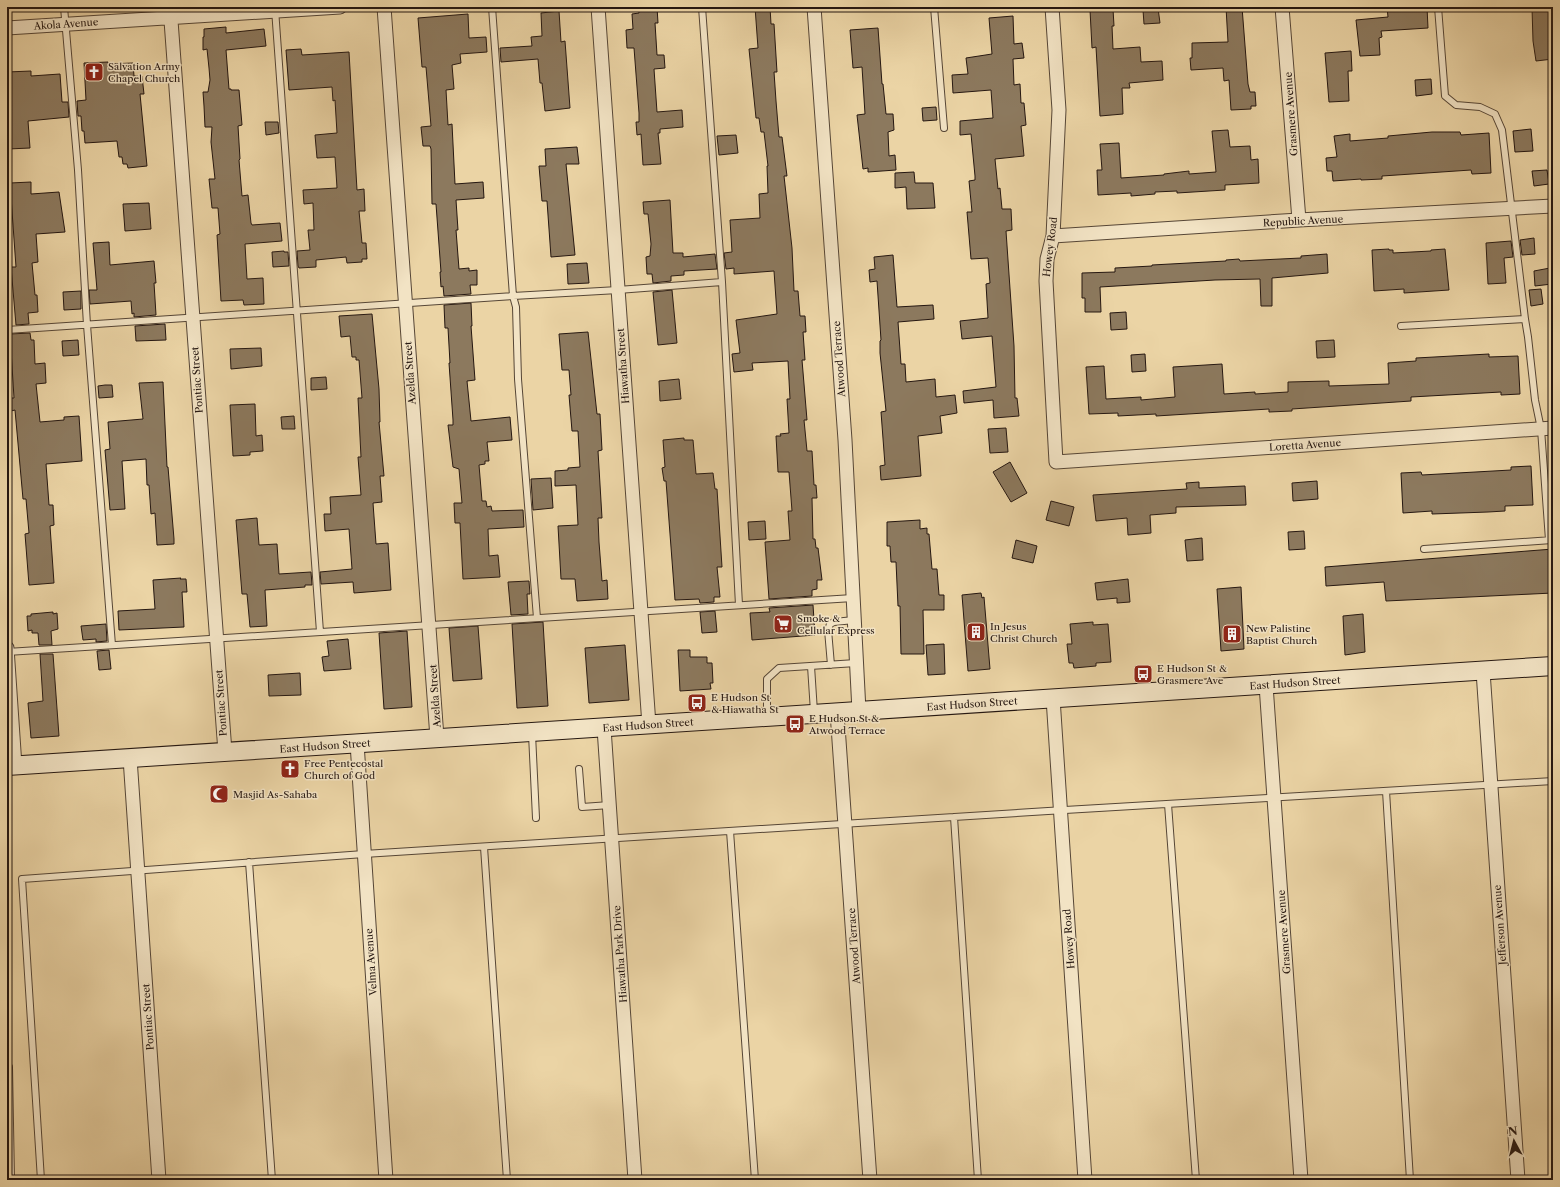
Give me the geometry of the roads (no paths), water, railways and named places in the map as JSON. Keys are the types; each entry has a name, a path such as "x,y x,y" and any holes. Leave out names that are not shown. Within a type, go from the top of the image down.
{"main road":[{"name":"East Hudson Street","path":"11,766 1553,666"}],"street":[{"name":"Akola Avenue","path":"7,28 66,24 171,12 340,7"},
{"name":"Azelda Street","path":"384,7 437,738"},
{"name":"Hiawatha Street","path":"598,7 649,725"},
{"name":"Atwood Terrace","path":"814,7 845,440 859,711"},
{"name":"Howey Road","path":"1052,7 1059,110 1054,236 1047,259 1046,281 1056,462"},
{"name":"Grasmere Avenue","path":"1282,7 1299,220"},
{"name":"Pontiac Street","path":"171,12 225,752"},
{"name":"Republic Avenue","path":"1054,236 1299,220 1553,206"},
{"name":"Loretta Avenue","path":"1056,462 1547,428"},
{"path":"7,648 11,766"},
{"name":"Jefferson Avenue","path":"1483,671 1518,1180"},
{"name":"Grasmere Avenue","path":"1266,685 1301,1180"},
{"name":"Howey Road","path":"1053,698 1084,1180"},
{"name":"Atwood Terrace","path":"837,712 870,1180"},
{"name":"Hiawatha Park Drive","path":"604,728 635,1180"},
{"name":"Velma Avenue","path":"357,744 386,1180"},
{"name":"Pontiac Street","path":"130,758 159,1180"}],"lane":[{"path":"64,7 78,170 87,325 112,645"},
{"path":"492,7 513,296 516,307 518,379 537,618"},
{"path":"702,7 722,282 739,606"},
{"path":"934,7 944,128"},
{"path":"1424,549 1551,540 1547,428 1535,400 1502,130 1495,114 1480,107 1456,105 1445,96 1438,7"},
{"path":"275,9 320,632"},
{"path":"7,330 722,282"},
{"path":"1401,326 1525,319"},
{"path":"7,652 853,598"},
{"path":"831,665 828,630 830,624 834,622 854,620"},
{"path":"767,717 767,679 779,668 856,664"},
{"path":"811,666 815,714"},
{"path":"532,732 536,818"},
{"path":"579,769 582,807 610,804"},
{"path":"41,1180 22,879 364,854 1060,810 1553,781"},
{"path":"1386,791 1410,1180"},
{"path":"1168,804 1196,1180"},
{"path":"954,817 978,1180"},
{"path":"730,832 755,1180"},
{"path":"484,847 507,1180"},
{"path":"249,862 272,1180"},
{"path":"7,1068 9,1067 11,1180"}],"place":[{"name":"Salvation Army Chapel Church","path":"94,72"},
{"name":"Smoke & Cellular Express","path":"783,624"},
{"name":"In Jesus Christ Church","path":"976,632"},
{"name":"New Palistine Baptist Church","path":"1232,634"},
{"name":"E Hudson St & Grasmere Ave","path":"1143,674"},
{"name":"E Hudson St & Hiawatha St","path":"697,703"},
{"name":"E Hudson St & Atwood Terrace","path":"795,724"},
{"name":"Free Pentecostal Church of God","path":"290,769"},
{"name":"Masjid As-Sahaba","path":"219,794"}]}
